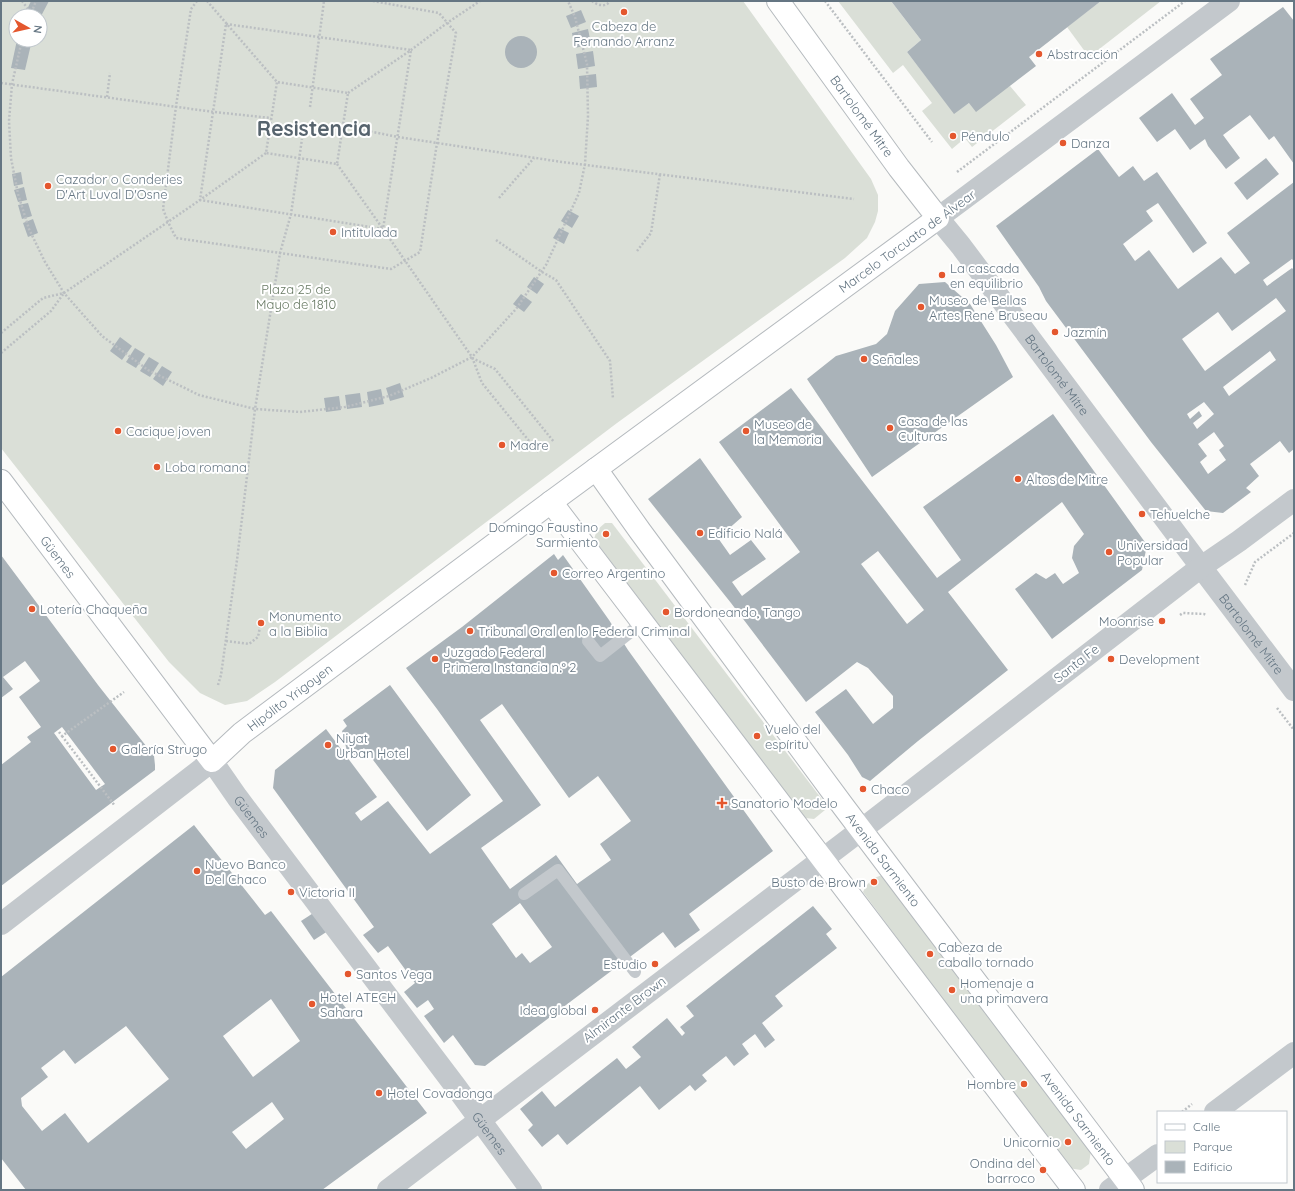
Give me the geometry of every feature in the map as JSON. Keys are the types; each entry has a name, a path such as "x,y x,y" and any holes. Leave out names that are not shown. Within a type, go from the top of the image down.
{"main road":[{"name":"Bartolomé Mitre","path":"778,1 899,168 938,218"},
{"name":"Marcelo Torcuato de Alvear","path":"589,473 938,218"},
{"name":"Hipólito Yrigoyen","path":"212,761 242,733 589,473"},
{"name":"Avenida Sarmiento","path":"589,473 640,531 1123,1186"},
{"name":"Güemes","path":"1,481 212,761"},
{"path":"551,502 1074,1190"}],"street":[{"name":"Marcelo Torcuato de Alvear","path":"938,218 1229,1"},
{"name":"Bartolomé Mitre","path":"938,218 961,246 1294,690"},
{"name":"Santa Fe","path":"861,830 1201,567 1294,500"},
{"name":"Hipólito Yrigoyen","path":"1,924 212,761"},
{"name":"Güemes","path":"212,761 242,803 452,1080 531,1190"},
{"name":"Almirante Brown","path":"388,1190 479,1119 861,830"},
{"path":"1216,1111 1294,1052"},
{"path":"1123,1186 1157,1156"}],"lane":[{"path":"588,641 600,656 642,623"},
{"path":"524,894 558,870 635,972"}],"path":[{"path":"197,1 191,9 176,106 163,209 176,238 391,269 420,252 456,33 439,13 373,1"},
{"path":"207,1 277,82 348,93 480,1"},
{"path":"310,107 324,1"},
{"path":"20,48 12,84 9,121 11,150 18,194 29,229 44,262 64,293 102,336 148,370 199,395 255,408 300,412 345,407 389,396 431,378 472,357 516,309 542,272 578,193 585,164 588,116 587,64 575,17 568,1"},
{"path":"592,1 598,5 605,5 610,1"},
{"path":"825,1 932,142"},
{"path":"956,172 1185,1"},
{"path":"226,24 411,50"},
{"path":"200,200 226,24"},
{"path":"383,229 411,50"},
{"path":"107,97 110,73"},
{"path":"266,153 277,82"},
{"path":"1,83 214,112 271,118"},
{"path":"348,93 337,164 472,357 482,382 538,452"},
{"path":"343,126 398,137 534,158 854,199"},
{"path":"218,685 221,675 226,640 255,408 280,253 291,214 302,139"},
{"path":"1,353 51,311 64,293 266,153 337,164"},
{"path":"499,198 534,158"},
{"path":"637,251 651,233 660,174"},
{"path":"200,200 383,229"},
{"path":"496,240 556,280 610,362 613,399"},
{"path":"1,333 43,298 64,293"},
{"path":"472,357 495,368 554,442"},
{"path":"1255,562 1294,533"},
{"path":"1176,618 1183,613 1204,614 1209,620"},
{"path":"226,640 249,644 258,637 260,627"},
{"path":"62,736 124,692"},
{"path":"1275,705 1294,730"},
{"path":"59,732 117,809"}],"green space":[{"name":"Plaza 25 de Mayo de 1810","path":"1,1 743,1 871,179 878,195 878,211 875,222 867,238 845,258 617,423 275,682 247,701 225,705 200,693 169,662 1,448"},
{"path":"838,1 891,1 921,40 907,52 954,113 969,103 1010,86 1026,105 972,147 965,138 952,149 922,111 932,103 903,65 893,73"},
{"path":"1101,1 1161,1 1089,57 1067,27"},
{"path":"605,523 612,523 824,802 825,810 814,819 805,818 594,539 597,530"},
{"path":"883,875 1091,1150 1089,1164 1081,1170 1068,1168 863,892 871,881 876,877"}],"building":[{"path":"31,1 49,1 45,8 28,8"},
{"path":"891,1 1101,1 1029,57 1036,66 976,112 969,103 954,114 907,52 921,40"},
{"path":"1283,7 1294,21 1294,164 1274,136 1269,140 1250,115 1223,135 1240,158 1226,169 1208,146 1205,139 1190,150 1175,129 1157,142 1139,118 1172,93 1195,125 1204,118 1190,99 1222,75 1210,59"},
{"path":"581,10 586,22 571,28 566,16"},
{"path":"588,29 591,44 575,48 572,33"},
{"path":"518,36 524,36 533,40 537,52 533,64 524,68 518,68 509,64 505,55 505,49 509,40"},
{"path":"15,48 30,48 25,70 11,68"},
{"path":"593,51 595,66 578,69 576,54"},
{"path":"596,74 597,87 580,89 579,76"},
{"path":"1098,149 1119,177 1133,166 1144,181 1157,172 1207,243 1193,253 1158,203 1146,211 1153,221 1123,244 1135,261 1149,250 1178,289 1221,257 1235,274 1250,263 1227,233 1294,182 1294,262 1292,259 1263,280 1267,286 1292,268 1294,270 1294,449 1289,453 1280,441 1250,464 1259,476 1246,488 1251,492 1223,513 1206,511 1151,442 1046,301 1039,287 996,226","holes":["1276,298 1286,311 1205,371 1182,339 1218,312 1232,331","1270,351 1276,360 1229,396 1223,387","1204,402 1214,414 1197,429 1193,423 1202,416 1199,411 1190,419 1187,414","1214,432 1224,446 1219,450 1226,460 1208,474 1200,462 1207,456 1198,444"]},
{"path":"1266,158 1279,174 1247,200 1234,183"},
{"path":"21,172 23,184 14,186 12,174"},
{"path":"24,187 27,200 18,202 14,190"},
{"path":"28,203 32,216 22,219 18,205"},
{"path":"568,210 579,216 572,228 561,221"},
{"path":"33,219 38,233 28,237 23,223"},
{"path":"559,228 569,233 564,244 553,238"},
{"path":"534,277 544,284 537,294 527,287"},
{"name":"Casa de las Culturas","path":"945,282 970,304 996,345 1013,377 872,477 807,379 836,356 876,344 887,334 895,311 919,284"},
{"path":"521,294 532,302 524,312 513,304"},
{"path":"120,337 132,346 122,360 110,351"},
{"path":"135,348 145,354 136,368 126,362"},
{"path":"149,357 159,363 150,377 140,371"},
{"path":"162,366 172,372 163,386 153,379"},
{"path":"400,383 404,397 390,401 386,388"},
{"path":"791,388 937,578 961,560 923,507 1053,414 1147,545 1142,570 1052,639 1015,589 1036,573 1046,579 1055,573 1063,584 1079,573 1072,558 1074,546 1084,534 1062,502 948,592 1008,670 870,781 862,777 848,755 815,712 846,689 873,724 893,708 893,696 868,668 857,662 806,702 731,603 648,499 700,458 742,517 718,538 730,555 751,540 766,559 732,582 742,596 800,552 719,442","holes":["878,551 924,610 907,624 861,564"]},
{"path":"381,389 384,404 369,407 367,392"},
{"path":"360,393 362,407 347,409 345,395"},
{"path":"339,396 341,410 326,412 324,398"},
{"path":"554,554 558,560 563,555 609,620 628,650 773,851 689,914 700,930 675,948 663,932 485,1066 475,1065 453,1035 444,1043 424,1016 434,1009 428,1000 417,1008 404,992 415,983 388,946 378,953 363,935 374,927 273,788 275,770 326,729 377,797 355,813 361,821 388,801 430,854 503,801 406,668 462,627","holes":["502,704 569,798 598,776 631,821 600,844 611,860 577,884 556,855 510,889 481,848 541,805 480,720","520,903 552,947 530,963 522,953 516,958 492,924"]},
{"path":"1,555 98,685 154,756 155,770 1,886 1,765 31,742 27,737 41,727 19,697 40,681 25,661 3,677 13,689 1,698","holes":["62,727 105,784 96,790 54,733"]},
{"path":"390,685 471,795 427,831 364,748 352,757 347,751 342,731 347,726 343,720"},
{"path":"194,825 265,915 271,911 427,1113 322,1190 26,1190 1,1158 1,977","holes":["271,999 300,1041 253,1077 223,1036","126,1026 169,1079 88,1143 65,1113 42,1131 22,1106 21,1098 48,1077 41,1068 64,1050 75,1064","272,1102 284,1119 246,1149 232,1132"]},
{"path":"813,906 832,929 826,934 837,948 775,996 783,1006 762,1023 775,1040 765,1048 755,1034 742,1044 749,1054 734,1066 726,1056 702,1075 707,1081 695,1091 690,1085 659,1110 640,1086 567,1145 558,1134 542,1147 528,1130 533,1125 520,1109 542,1091 555,1107 617,1058 626,1069 641,1057 632,1047 667,1018 682,1036 685,1033 680,1027 694,1016 686,1006"},
{"path":"318,910 331,929 314,940 301,921"}],"place":[{"name":"Cabeza de Fernando Arranz","path":"624,12"},
{"name":"Abstracción","path":"1039,54"},
{"name":"Péndulo","path":"953,136"},
{"name":"Danza","path":"1063,143"},
{"name":"Cazador o Conderies D'Art Luval D'Osne","path":"48,186"},
{"name":"Intitulada","path":"333,232"},
{"name":"La cascada en equilibrio","path":"942,275"},
{"name":"Museo de Bellas Artes René Bruseau","path":"921,307"},
{"name":"Jazmín","path":"1055,332"},
{"name":"Señales","path":"864,359"},
{"name":"Casa de las Culturas","path":"890,428"},
{"name":"Cacique joven","path":"118,431"},
{"name":"Museo de la Memoria","path":"746,431"},
{"name":"Madre","path":"502,445"},
{"name":"Loba romana","path":"157,467"},
{"name":"Altos de Mitre","path":"1018,479"},
{"name":"Tehuelche","path":"1142,514"},
{"name":"Edificio Nalá","path":"700,533"},
{"name":"Domingo Faustino Sarmiento","path":"606,534"},
{"name":"Universidad Popular","path":"1109,552"},
{"name":"Correo Argentino","path":"554,573"},
{"name":"Lotería Chaqueña","path":"32,609"},
{"name":"Bordoneando, Tango","path":"666,612"},
{"name":"Moonrise","path":"1162,621"},
{"name":"Monumento a la Biblia","path":"261,623"},
{"name":"Tribunal Oral en lo Federal Criminal","path":"470,631"},
{"name":"Juzgado Federal Primera Instancia n.° 2","path":"435,659"},
{"name":"Development","path":"1111,659"},
{"name":"Vuelo del espíritu","path":"757,736"},
{"name":"Niyat Urban Hotel","path":"328,745"},
{"name":"Galería Strugo","path":"113,749"},
{"name":"Chaco","path":"863,789"},
{"name":"Sanatorio Modelo","path":"722,803"},
{"name":"Nuevo Banco Del Chaco","path":"197,871"},
{"name":"Busto de Brown","path":"874,882"},
{"name":"Victoria II","path":"291,892"},
{"name":"Cabeza de caballo tornado","path":"930,954"},
{"name":"Estudio","path":"655,964"},
{"name":"Santos Vega","path":"348,974"},
{"name":"Homenaje a una primavera","path":"952,990"},
{"name":"Hotel ATECH Sahara","path":"312,1004"},
{"name":"Idea global","path":"595,1010"},
{"name":"Hombre","path":"1024,1084"},
{"name":"Hotel Covadonga","path":"379,1093"},
{"name":"Unicornio","path":"1068,1142"},
{"name":"Ondina del barroco","path":"1043,1170"}],"district":[{"name":"Resistencia","path":"314,128"}]}
